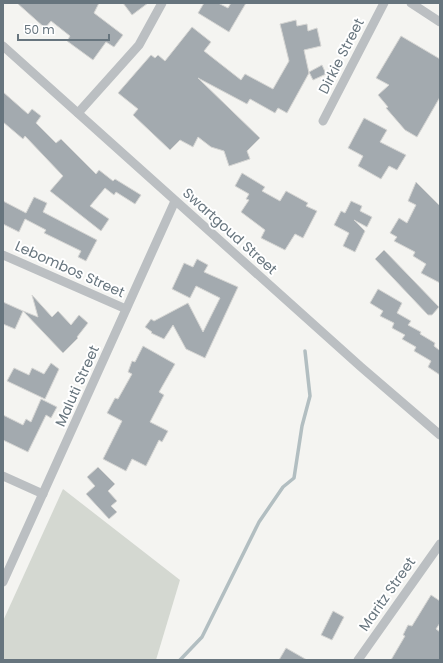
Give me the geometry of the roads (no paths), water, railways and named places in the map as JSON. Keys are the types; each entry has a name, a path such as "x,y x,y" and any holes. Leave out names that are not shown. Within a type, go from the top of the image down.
{"street":[{"path":"78,113 139,45 162,3"},
{"name":"Dirkie Street","path":"323,121 384,3"},
{"path":"412,3 440,22"},
{"name":"Swartgoud Street","path":"3,46 175,201 440,435"},
{"name":"Maluti Street","path":"3,582 175,201"},
{"name":"Lebombos Street","path":"3,255 126,309"},
{"path":"3,476 43,494"},
{"name":"Maritz Street","path":"358,660 440,544"}],"waterway":[{"path":"180,660 202,637 259,522 283,487 294,478 302,426 310,396 305,351"}]}
